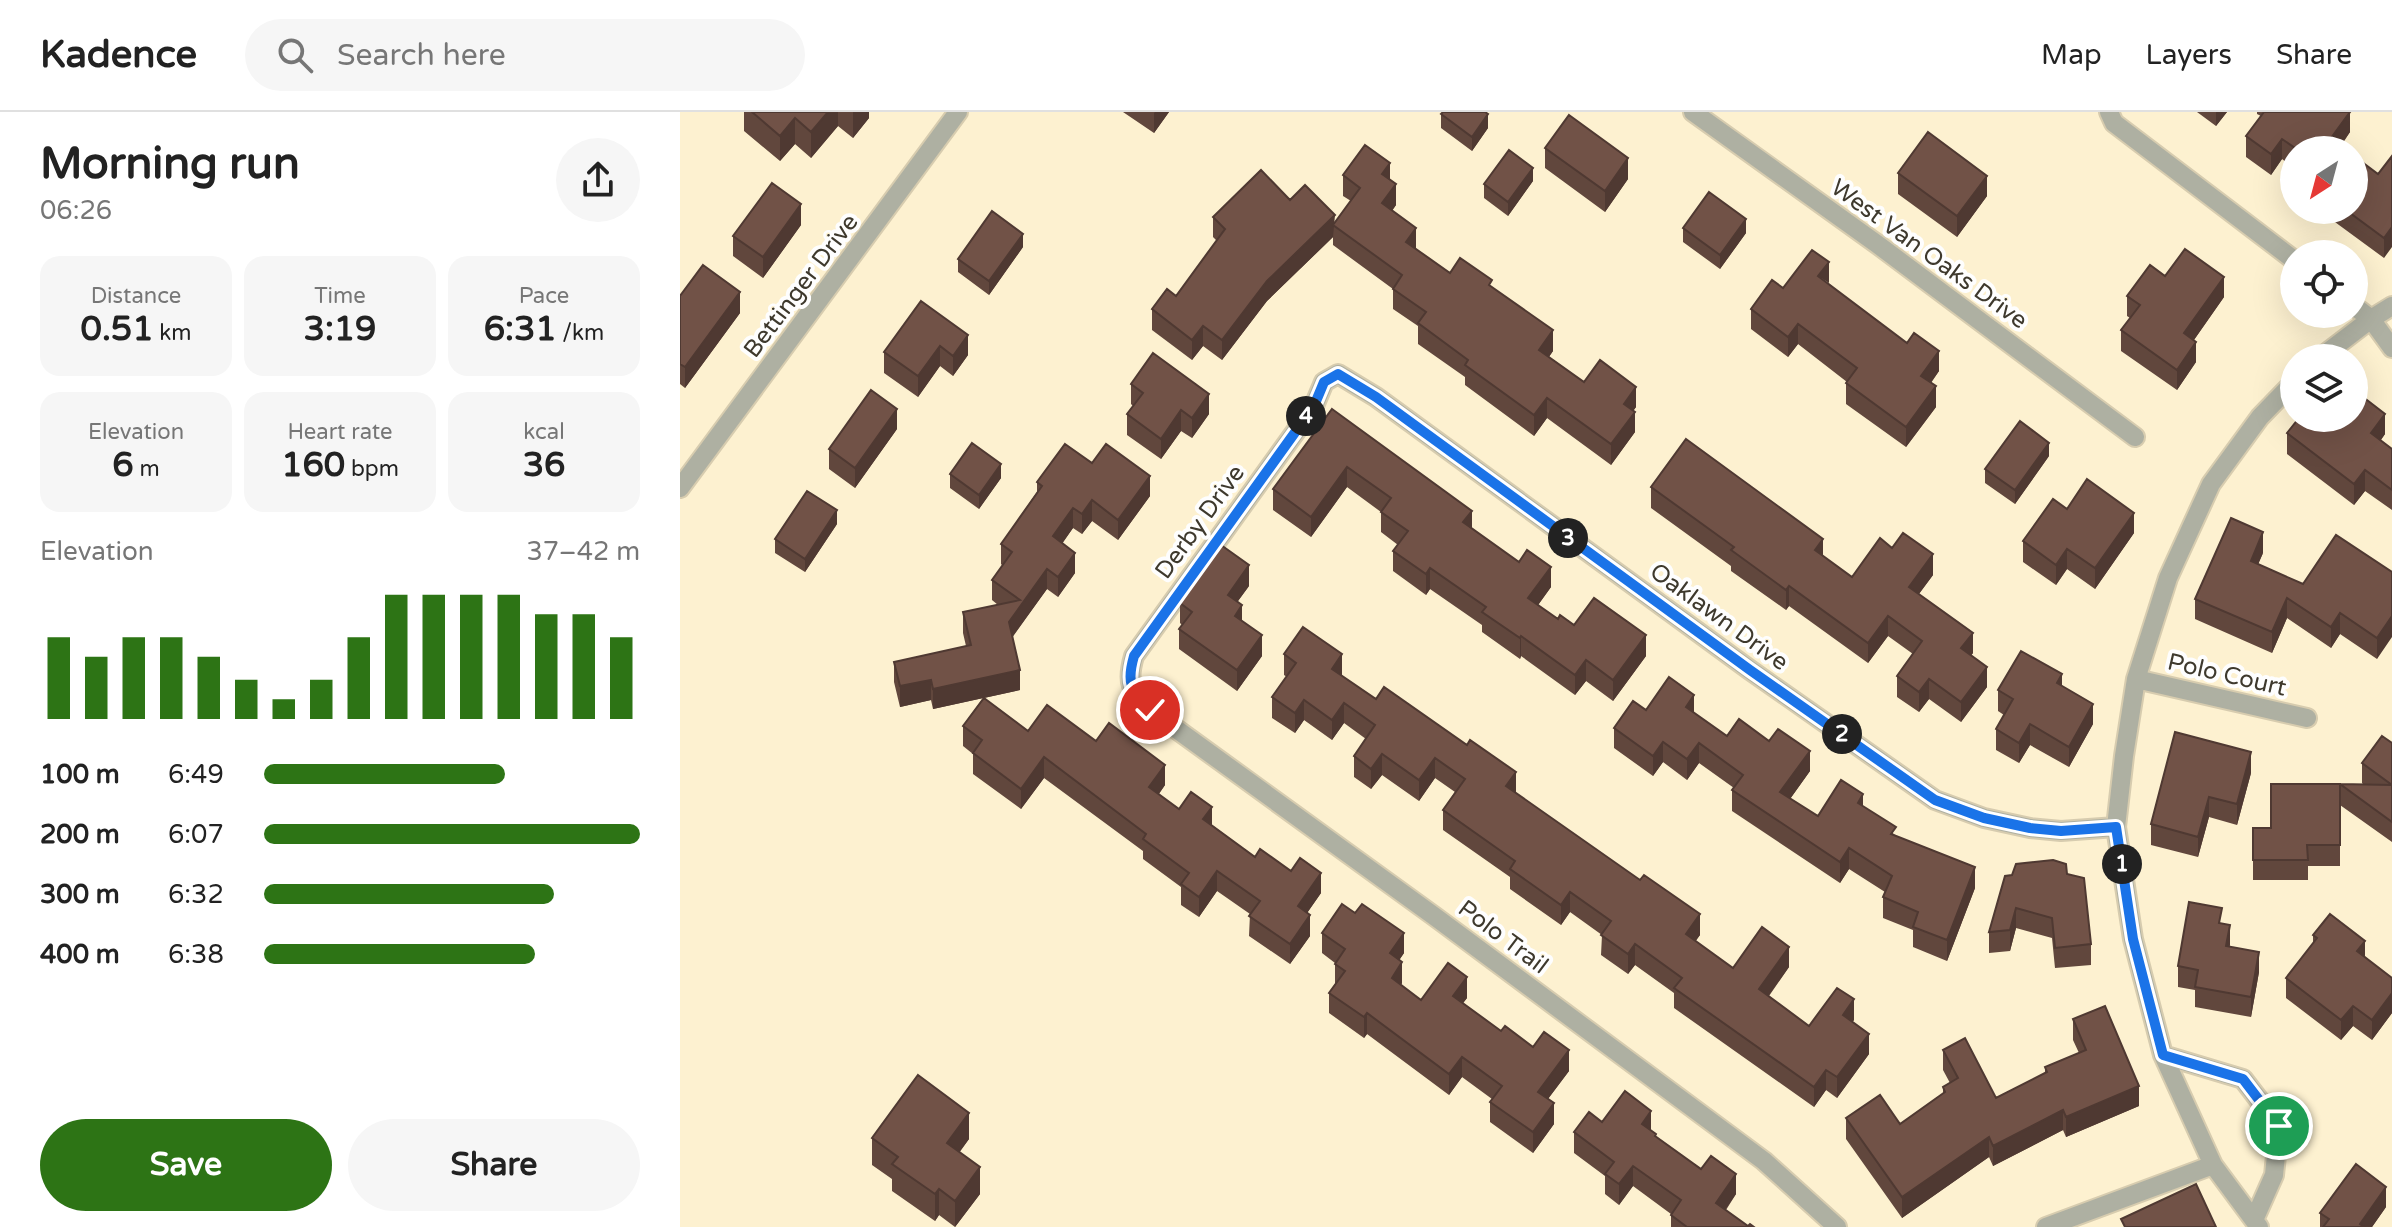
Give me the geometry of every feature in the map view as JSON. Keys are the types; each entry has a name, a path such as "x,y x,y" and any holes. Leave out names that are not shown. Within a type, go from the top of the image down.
{"street":[{"name":"Bettinger Drive","path":"680,488 958,112"},
{"name":"West Van Oaks Drive","path":"1693,112 2135,437"},
{"path":"2109,112 2114,123 2280,249"},
{"path":"2338,344 2392,306"},
{"path":"2368,317 2392,348"},
{"name":"Oaklawn Drive","path":"1324,382 1338,374 1376,397 1750,670 1935,800 1984,818 2030,828 2061,831 2116,827"},
{"name":"Derby Drive","path":"1135,693 1128,675 1134,656 1314,406 1324,382"},
{"path":"2256,1224 2213,1165 2163,1055 2133,939 2116,827 2136,679 2168,578 2211,484 2260,417 2280,396"},
{"name":"Polo Court","path":"2136,679 2307,718"},
{"name":"Polo Trail","path":"1135,693 1150,710 1764,1161 1837,1227"},
{"path":"2163,1055 2243,1079 2279,1126 2274,1175 2256,1224"},
{"path":"2046,1227 2213,1165"}],"building":[{"path":"752,112 828,112 811,132 795,118 780,136"},
{"path":"2264,112 2350,112 2332,136 2280,136 2280,142 2271,154 2246,136"},
{"path":"1441,114 1488,114 1472,137"},
{"path":"1569,115 1628,158 1605,191 1545,148"},
{"path":"1928,132 1987,176 1957,216 1898,173"},
{"path":"1365,145 1390,163 1382,174 1396,184 1382,203 1416,228 1406,242 1450,273 1460,258 1492,280 1489,285 1553,330 1539,350 1584,382 1600,360 1636,387 1624,404 1635,412 1611,444 1547,398 1534,415 1465,365 1468,360 1418,323 1426,312 1393,289 1402,275 1333,225 1360,188 1343,175"},
{"path":"1509,150 1533,168 1508,202 1484,184"},
{"path":"2392,156 2392,227 2384,238 2365,224 2368,224 2368,166 2378,174"},
{"path":"1261,170 1290,200 1305,185 1335,215 1267,281 1222,340 1203,326 1192,340 1152,309 1167,289 1176,296 1225,229 1213,217"},
{"path":"772,183 801,204 763,257 733,236"},
{"path":"1709,192 1746,219 1720,255 1683,228"},
{"path":"992,211 1023,234 989,281 958,259"},
{"path":"2185,249 2224,277 2184,333 2196,342 2177,370 2121,330 2140,305 2127,296 2150,265 2165,276"},
{"path":"1812,250 1829,262 1818,276 1907,343 1914,333 1939,351 1921,376 1936,386 1906,427 1846,383 1857,368 1798,324 1788,337 1751,309 1772,280 1783,288"},
{"path":"703,265 740,292 685,367 680,364 680,296"},
{"path":"921,301 968,335 953,356 940,346 918,376 884,352"},
{"path":"1153,353 1209,394 1192,418 1181,410 1161,439 1127,414 1143,393 1131,384"},
{"path":"871,390 897,409 855,468 829,449"},
{"path":"2368,401 2385,414 2371,433 2392,449 2392,490 2365,470 2354,484 2287,433 2368,432"},
{"path":"1332,409 1472,511 1463,522 1519,562 1527,550 1551,567 1528,598 1558,619 1560,615 1574,625 1594,598 1646,635 1613,680 1586,660 1575,675 1482,612 1486,607 1430,568 1426,574 1393,551 1408,531 1381,512 1391,498 1347,467 1311,517 1273,489"},
{"path":"2020,421 2049,443 2015,490 1985,469"},
{"path":"1686,439 1823,539 1815,550 1852,577 1880,538 1892,548 1903,533 1933,554 1909,587 1973,633 1961,648 1987,667 1961,702 1929,679 1919,692 1897,676 1922,641 1888,616 1868,643 1789,586 1786,590 1731,550 1734,547 1651,487"},
{"path":"972,443 1001,464 979,495 950,474"},
{"path":"1065,444 1092,463 1106,444 1150,476 1118,520 1092,500 1082,514 1073,508 1053,536 1075,553 1058,577 1047,569 1009,622 1020,670 933,689 931,680 900,686 894,662 971,645 963,612 1020,600 992,580 1012,552 1001,544 1042,486 1037,482"},
{"path":"2087,479 2134,513 2095,568 2067,549 2056,565 2023,541 2053,499 2067,509"},
{"path":"807,491 837,510 805,559 775,539"},
{"path":"2231,518 2263,532 2251,561 2303,584 2336,535 2392,572 2392,616 2377,638 2340,613 2331,627 2287,598 2272,632 2195,599"},
{"path":"1221,545 1249,565 1228,595 1242,605 1235,616 1262,635 1237,670 1179,629 1192,612 1180,603"},
{"path":"1303,627 1342,654 1332,669 1376,699 1384,687 1467,745 1470,740 1516,772 1506,786 1640,880 1644,875 1700,914 1686,934 1733,968 1762,927 1789,947 1759,989 1809,1026 1837,988 1854,999 1843,1015 1869,1034 1837,1077 1826,1070 1814,1087 1674,988 1682,978 1635,944 1628,954 1601,935 1611,921 1570,892 1561,905 1510,869 1515,861 1443,810 1465,779 1435,758 1419,780 1382,754 1371,769 1354,756 1375,725 1344,703 1332,720 1304,700 1295,713 1272,697 1296,663 1284,654"},
{"path":"2021,651 2062,674 2057,683 2093,704 2069,747 2030,724 2019,743 1996,729 2013,699 1998,690"},
{"path":"1669,677 1694,695 1686,707 1727,736 1739,719 1769,741 1778,729 1810,751 1780,792 1818,816 1841,780 1863,794 1858,803 1896,827 1891,834 1975,867 1947,940 1913,927 1918,912 1883,897 1892,876 1849,848 1840,862 1732,790 1743,775 1699,743 1687,759 1663,742 1653,756 1614,728 1633,701 1646,710"},
{"path":"984,698 1028,731 1047,705 1096,741 1109,723 1165,765 1149,787 1179,809 1191,792 1212,807 1203,819 1255,857 1260,849 1291,871 1300,858 1321,873 1298,906 1310,915 1290,944 1249,916 1260,901 1217,871 1199,897 1181,884 1189,873 1143,839 1146,834 1044,757 1021,789 973,753 982,740 963,726"},
{"path":"2175,732 2251,752 2237,804 2209,797 2198,837 2151,824"},
{"path":"2382,736 2392,743 2392,785 2362,763"},
{"path":"2271,784 2340,784 2340,845 2307,845 2308,860 2253,860 2253,828 2271,828"},
{"path":"2340,784 2392,785 2392,822"},
{"path":"2053,860 2066,864 2067,874 2084,878 2091,944 2055,948 2052,918 2016,908 2010,930 1989,932 2005,876 2012,875 2016,864"},
{"path":"2189,902 2222,908 2219,923 2230,925 2226,946 2259,952 2251,997 2195,987 2198,970 2178,966"},
{"path":"1342,904 1355,913 1362,904 1404,933 1390,953 1402,962 1392,978 1421,1000 1448,963 1467,977 1453,996 1501,1031 1505,1026 1533,1047 1544,1032 1569,1050 1538,1092 1554,1103 1533,1132 1490,1102 1502,1086 1462,1057 1449,1074 1367,1013 1364,1017 1329,993 1345,971 1335,964 1345,949 1322,933"},
{"path":"2330,914 2365,941 2357,951 2392,978 2392,993 2372,1020 2353,1006 2341,1020 2286,978 2317,938 2313,935"},
{"path":"2105,1006 2139,1086 2066,1117 2063,1110 1993,1146 1989,1137 1902,1197 1846,1118 1880,1095 1900,1124 1945,1092 1943,1087 1958,1078 1943,1050 1965,1038 1996,1098 2047,1072 2045,1067 2086,1050 2073,1019"},
{"path":"918,1075 969,1113 947,1143 980,1167 955,1201 939,1189 935,1194 892,1164 898,1157 872,1138"},
{"path":"1625,1091 1651,1111 1642,1124 1655,1136 1701,1169 1711,1156 1736,1174 1716,1203 1754,1227 1687,1227 1671,1215 1681,1200 1633,1166 1619,1184 1605,1174 1614,1162 1574,1132 1589,1112 1602,1122"},
{"path":"2356,1164 2386,1187 2360,1224 2364,1227 2323,1227 2329,1219 2320,1213"},
{"path":"2196,1184 2216,1227 2125,1227 2121,1219"}],"route":[{"path":"1150,710 1135,693 1128,675 1134,656 1314,406 1324,382 1338,374 1376,397 1750,670 1935,800 1984,818 2030,828 2061,831 2116,827 2133,939 2163,1055 2243,1079 2279,1126"}]}
